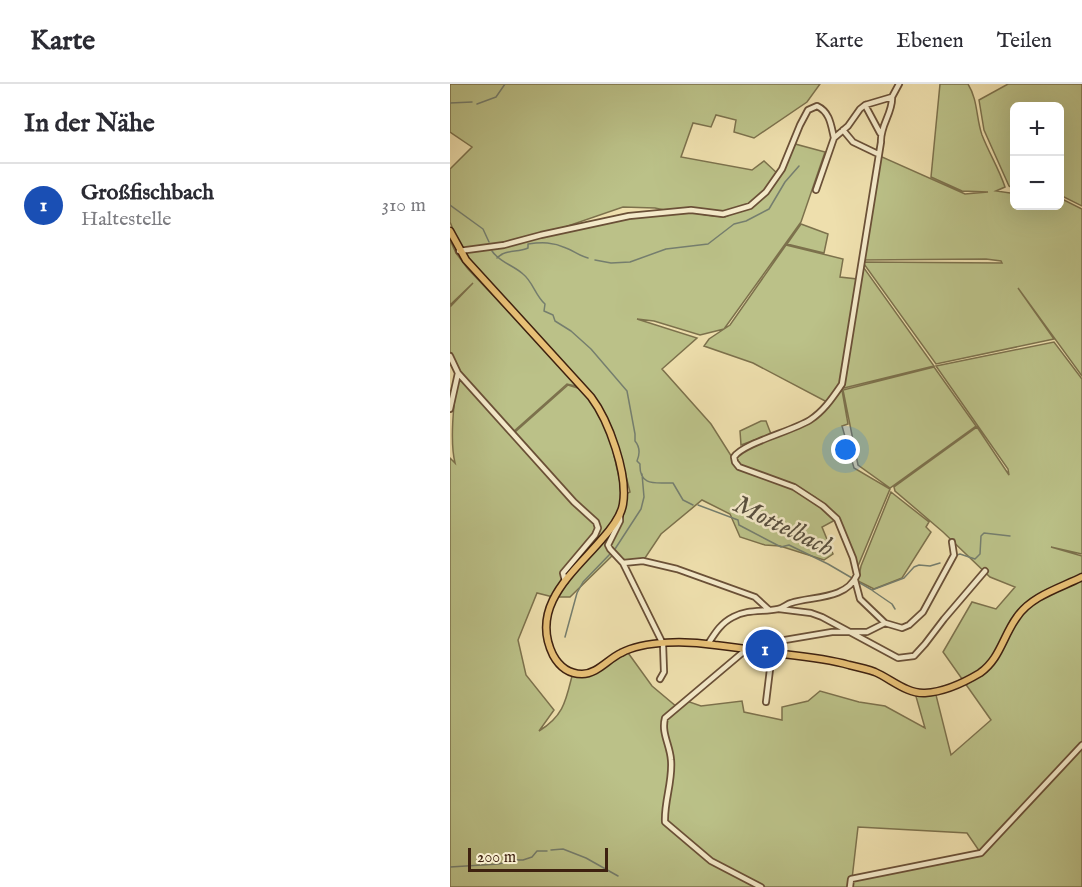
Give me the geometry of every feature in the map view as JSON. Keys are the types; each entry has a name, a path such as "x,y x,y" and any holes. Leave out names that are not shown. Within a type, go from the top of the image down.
{"main road":[{"path":"450,231 459,251 602,411 612,438 621,478 623,503 620,515 565,581 550,604 547,638 553,654 565,670 582,674 594,671 634,647 663,644 708,644 817,658 874,672 915,693 940,691 964,681 987,667 995,658 1016,617 1029,604 1037,598 1082,578"}],"street":[{"path":"778,609 792,603 838,593 855,579 856,566 837,519 823,506 794,487 740,467 734,457 742,448 776,436 810,420 820,412 842,384 880,133 891,109 892,97 899,84"},
{"path":"816,190 834,138 865,105 892,97"},
{"path":"865,105 880,133"},
{"path":"459,251 504,245 629,216 691,210 713,214 735,212 758,201 766,192 782,169 808,110 817,106 823,109 830,119 834,138"},
{"path":"843,130 853,142 878,154"},
{"path":"450,356 458,372 574,502 596,522 598,528 595,535 563,573 565,581"},
{"path":"450,409 458,372"},
{"path":"620,515 620,521 608,544 623,563 663,644 664,672 660,679"},
{"path":"855,579 860,599 885,623 902,627 909,625 923,612 954,555 952,542"},
{"path":"623,563 643,561 677,569 755,597 768,609"},
{"path":"708,644 721,624 732,617 742,613 778,609 810,613 898,658 914,656 930,640 944,619 986,571"},
{"path":"761,887 711,861 665,822 671,760 663,726 665,718 748,648 832,632 872,631 885,623"},
{"path":"766,702 772,653"},
{"path":"850,887 851,879 981,853 1082,745"}],"green space":[{"path":"450,84 820,84 807,102 754,138 734,132 736,120 716,115 711,127 693,123 681,157 752,170 764,161 777,173 761,197 754,202 722,214 689,209 669,211 623,207 556,230 558,232 660,213 691,212 725,217 758,202 768,193 780,176 795,144 825,152 801,222 724,329 700,335 654,321 637,319 697,338 662,369 711,424 740,467 749,470 736,458 740,452 801,426 819,415 842,390 848,424 842,426 854,468 890,489 858,566 837,517 815,497 789,482 784,482 808,495 837,519 822,527 833,554 824,560 780,546 765,545 740,537 730,514 702,500 661,534 643,561 623,563 614,554 570,597 553,597 537,593 518,640 526,675 554,710 539,731 554,719 563,706 573,672 581,673 594,669 626,650 652,686 677,707 684,700 701,706 742,701 744,712 782,720 782,707 808,701 820,691 859,702 885,706 925,728 915,693 935,691 951,755 991,720 943,652 972,602 996,609 1015,587 990,577 943,532 895,491 894,487 977,427 1009,475 1008,469 936,366 1054,342 1082,379 1082,554 1051,547 1082,556 1082,887 450,887 450,458 455,463 453,422 458,380 462,378 567,493 514,433 568,385 581,389 608,429 621,496 630,492 615,436 599,404 477,270 459,244 450,222 450,169 472,147 450,132","holes":["858,827 967,833 980,852 852,879"]},
{"path":"940,84 968,84 982,135 1005,187 996,191 1010,193 1010,210 1064,210 1064,200 1082,209 1082,376 1018,288 1054,339 936,364 864,262 1002,263 1001,261 986,259 862,260 880,156 965,194 988,192 962,191 931,177"},
{"path":"1008,84 1082,84 1082,206 1064,197 1064,102 1010,102 1010,187 984,130 979,100"},
{"path":"801,224 828,234 824,253 787,244"},
{"path":"450,240 468,269 580,387 567,384 513,432 458,370 450,353 450,307 473,283 450,305"},
{"path":"786,245 843,259 840,277 857,279 840,385 827,402 753,363 704,346 709,339 730,325"},
{"path":"862,267 864,268 934,366 844,388"},
{"path":"934,367 976,426 890,488 858,465 843,390"},
{"path":"766,421 771,434 741,445 740,431"},
{"path":"891,492 929,522 926,527 931,532 902,578 874,589 858,581 861,566"}],"waterway":[{"path":"477,104 496,97 505,84"},
{"path":"450,103 472,102"},
{"path":"595,260 611,263 630,262 666,249 708,244 734,224 746,221 769,209 785,182 799,166"},
{"name":"Mottelbach","path":"450,205 483,229 489,242"},
{"path":"497,258 504,253 528,248 528,244 543,243 561,246 588,258"},
{"name":"Mottelbach","path":"492,251 498,258 526,277 545,304 544,311 553,315 555,321 571,331 591,349 627,391 635,441 639,451 637,461 643,477 651,482 673,483 683,500 693,505"},
{"path":"615,549 641,509 644,497 642,474"},
{"name":"Mottelbach","path":"698,505 738,520 739,525 781,547 789,545 852,578"},
{"path":"957,555 975,559 980,554 981,536 984,533 1010,536"},
{"path":"565,637 577,593 583,582 610,554"},
{"name":"Mottelbach","path":"860,583 872,590 904,578 919,565 930,566 940,563"},
{"path":"873,591 892,604 895,609"},
{"path":"551,850 563,849 586,858 618,876"},
{"path":"450,867 523,860 532,857 537,851 547,851"}],"place":[{"name":"Großfischbach","path":"765,649"}]}
